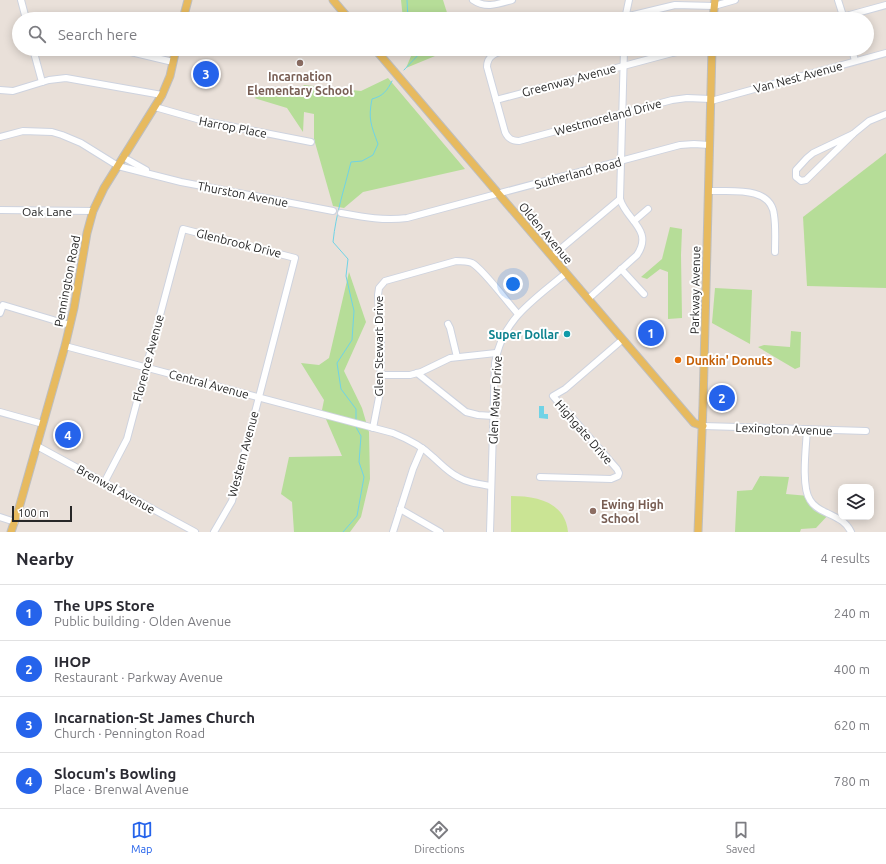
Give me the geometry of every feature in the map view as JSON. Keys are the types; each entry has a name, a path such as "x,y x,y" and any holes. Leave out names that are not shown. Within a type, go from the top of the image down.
{"main road":[{"path":"185,12 188,0"},
{"path":"333,0 343,12"},
{"name":"Pennington Road","path":"11,532 65,346 87,233 93,211 104,188 162,95 170,76 174,56"},
{"name":"Olden Avenue","path":"381,56 694,423 703,426"},
{"name":"Parkway Avenue","path":"698,532 703,426 712,56"}],"street":[{"path":"20,0 24,12"},
{"path":"473,0 487,6 512,0"},
{"path":"626,12 629,0"},
{"path":"646,12 675,4 714,3 735,0"},
{"path":"838,0 841,12"},
{"path":"863,12 886,5"},
{"name":"Van Nest Avenue","path":"711,100 886,53"},
{"path":"36,56 42,82"},
{"path":"148,56 173,62"},
{"path":"492,56 488,60 487,67 496,100"},
{"path":"588,299 637,255 643,241 642,232 624,209 620,199 624,56"},
{"name":"Greenway Avenue","path":"496,100 660,56"},
{"path":"854,56 855,61"},
{"path":"0,90 13,91 57,78 74,78 162,95"},
{"name":"Westmoreland Drive","path":"496,100 505,132 512,140 519,141 678,99 711,100"},
{"name":"Harrop Place","path":"155,106 204,122 311,142"},
{"path":"853,134 821,148 806,158 796,170 796,177 801,181 806,180 853,134 869,121 886,114"},
{"name":"Thurston Avenue","path":"0,137 23,131 52,132 77,141 118,166 181,182 333,211"},
{"name":"Sutherland Road","path":"341,212 386,219 407,218 680,145 709,144"},
{"name":"Thurston Avenue","path":"123,158 154,174"},
{"path":"708,191 751,192 760,194 764,197 772,206 774,215 775,252"},
{"path":"552,256 620,199"},
{"path":"634,221 648,209"},
{"name":"Oak Lane","path":"0,210 93,211"},
{"name":"Glenbrook Drive","path":"183,229 295,258"},
{"name":"Florence Avenue","path":"104,483 125,445 183,229"},
{"name":"Western Avenue","path":"214,532 232,500 295,258"},
{"name":"Glen Stewart Drive","path":"373,428 379,400 381,331 378,295 381,284 388,280 456,261 466,261 480,269 518,314"},
{"path":"621,269 644,294"},
{"name":"Glen Mawr Drive","path":"490,532 494,364 496,353 503,335 518,314 566,273"},
{"path":"0,313 3,305 70,325"},
{"path":"448,324 457,357"},
{"name":"Highgate Drive","path":"540,477 612,479 618,476 619,473 617,469 553,396 565,389 622,340"},
{"name":"Central Avenue","path":"65,346 356,423 404,438 422,448 458,478 473,483 491,486"},
{"path":"380,375 402,376 417,373 443,361 457,357 496,353"},
{"path":"417,373 466,412 478,416 493,416"},
{"path":"0,412 43,424"},
{"name":"Lexington Avenue","path":"703,426 866,432"},
{"path":"807,430 805,485 808,496 811,502 819,509 845,523 851,532"},
{"name":"Brenwal Avenue","path":"37,446 195,532"},
{"path":"393,532 413,469 422,448"},
{"path":"400,509 440,532"},
{"path":"0,517 15,522"}],"green space":[{"path":"401,0 443,0 447,12 402,12"},
{"path":"411,56 435,56 406,68"},
{"path":"388,78 465,169 363,192 344,208 333,206 314,139 314,114 304,112 303,132 287,108 254,98 273,91 296,95 304,85 361,91"},
{"path":"886,153 886,288 807,286 803,217"},
{"path":"670,227 682,229 682,318 668,319 668,272 660,269 647,279 641,277 662,259"},
{"path":"349,272 366,322 344,371 362,408 369,432 370,479 361,517 350,532 294,532 292,502 281,494 289,457 342,456 322,410 324,400 301,363 319,365 329,358"},
{"path":"715,288 752,290 750,344 712,323"},
{"path":"791,331 801,332 800,367 795,369 758,347 764,345 790,347"},
{"path":"760,476 789,477 786,494 809,496 830,513 816,528 801,529 800,532 735,532 737,491 752,490"},
{"path":"511,496 540,499 556,507 566,522 568,532 511,532"}],"water":[{"path":"539,406 544,406 544,414 548,414 548,419 539,418"}],"waterway":[{"path":"407,0 408,12"},
{"path":"404,70 417,56"},
{"path":"356,421 356,409 341,389 337,363 352,340 354,311 346,276 348,259 333,242 334,231 351,162 362,161 373,155 378,144 371,122 370,112 372,99 384,93 392,81"},
{"path":"343,532 357,516 364,477 359,462 361,436 356,426"}],"place":[{"name":"Incarnation Elementary School","path":"300,63"},
{"name":"Incarnation-St James Church","path":"206,74"},
{"name":"The UPS Store","path":"651,333"},
{"name":"Super Dollar","path":"567,334"},
{"name":"Dunkin' Donuts","path":"678,360"},
{"name":"IHOP","path":"722,398"},
{"name":"Slocum's Bowling","path":"68,435"},
{"name":"Ewing High School","path":"593,511"}]}
